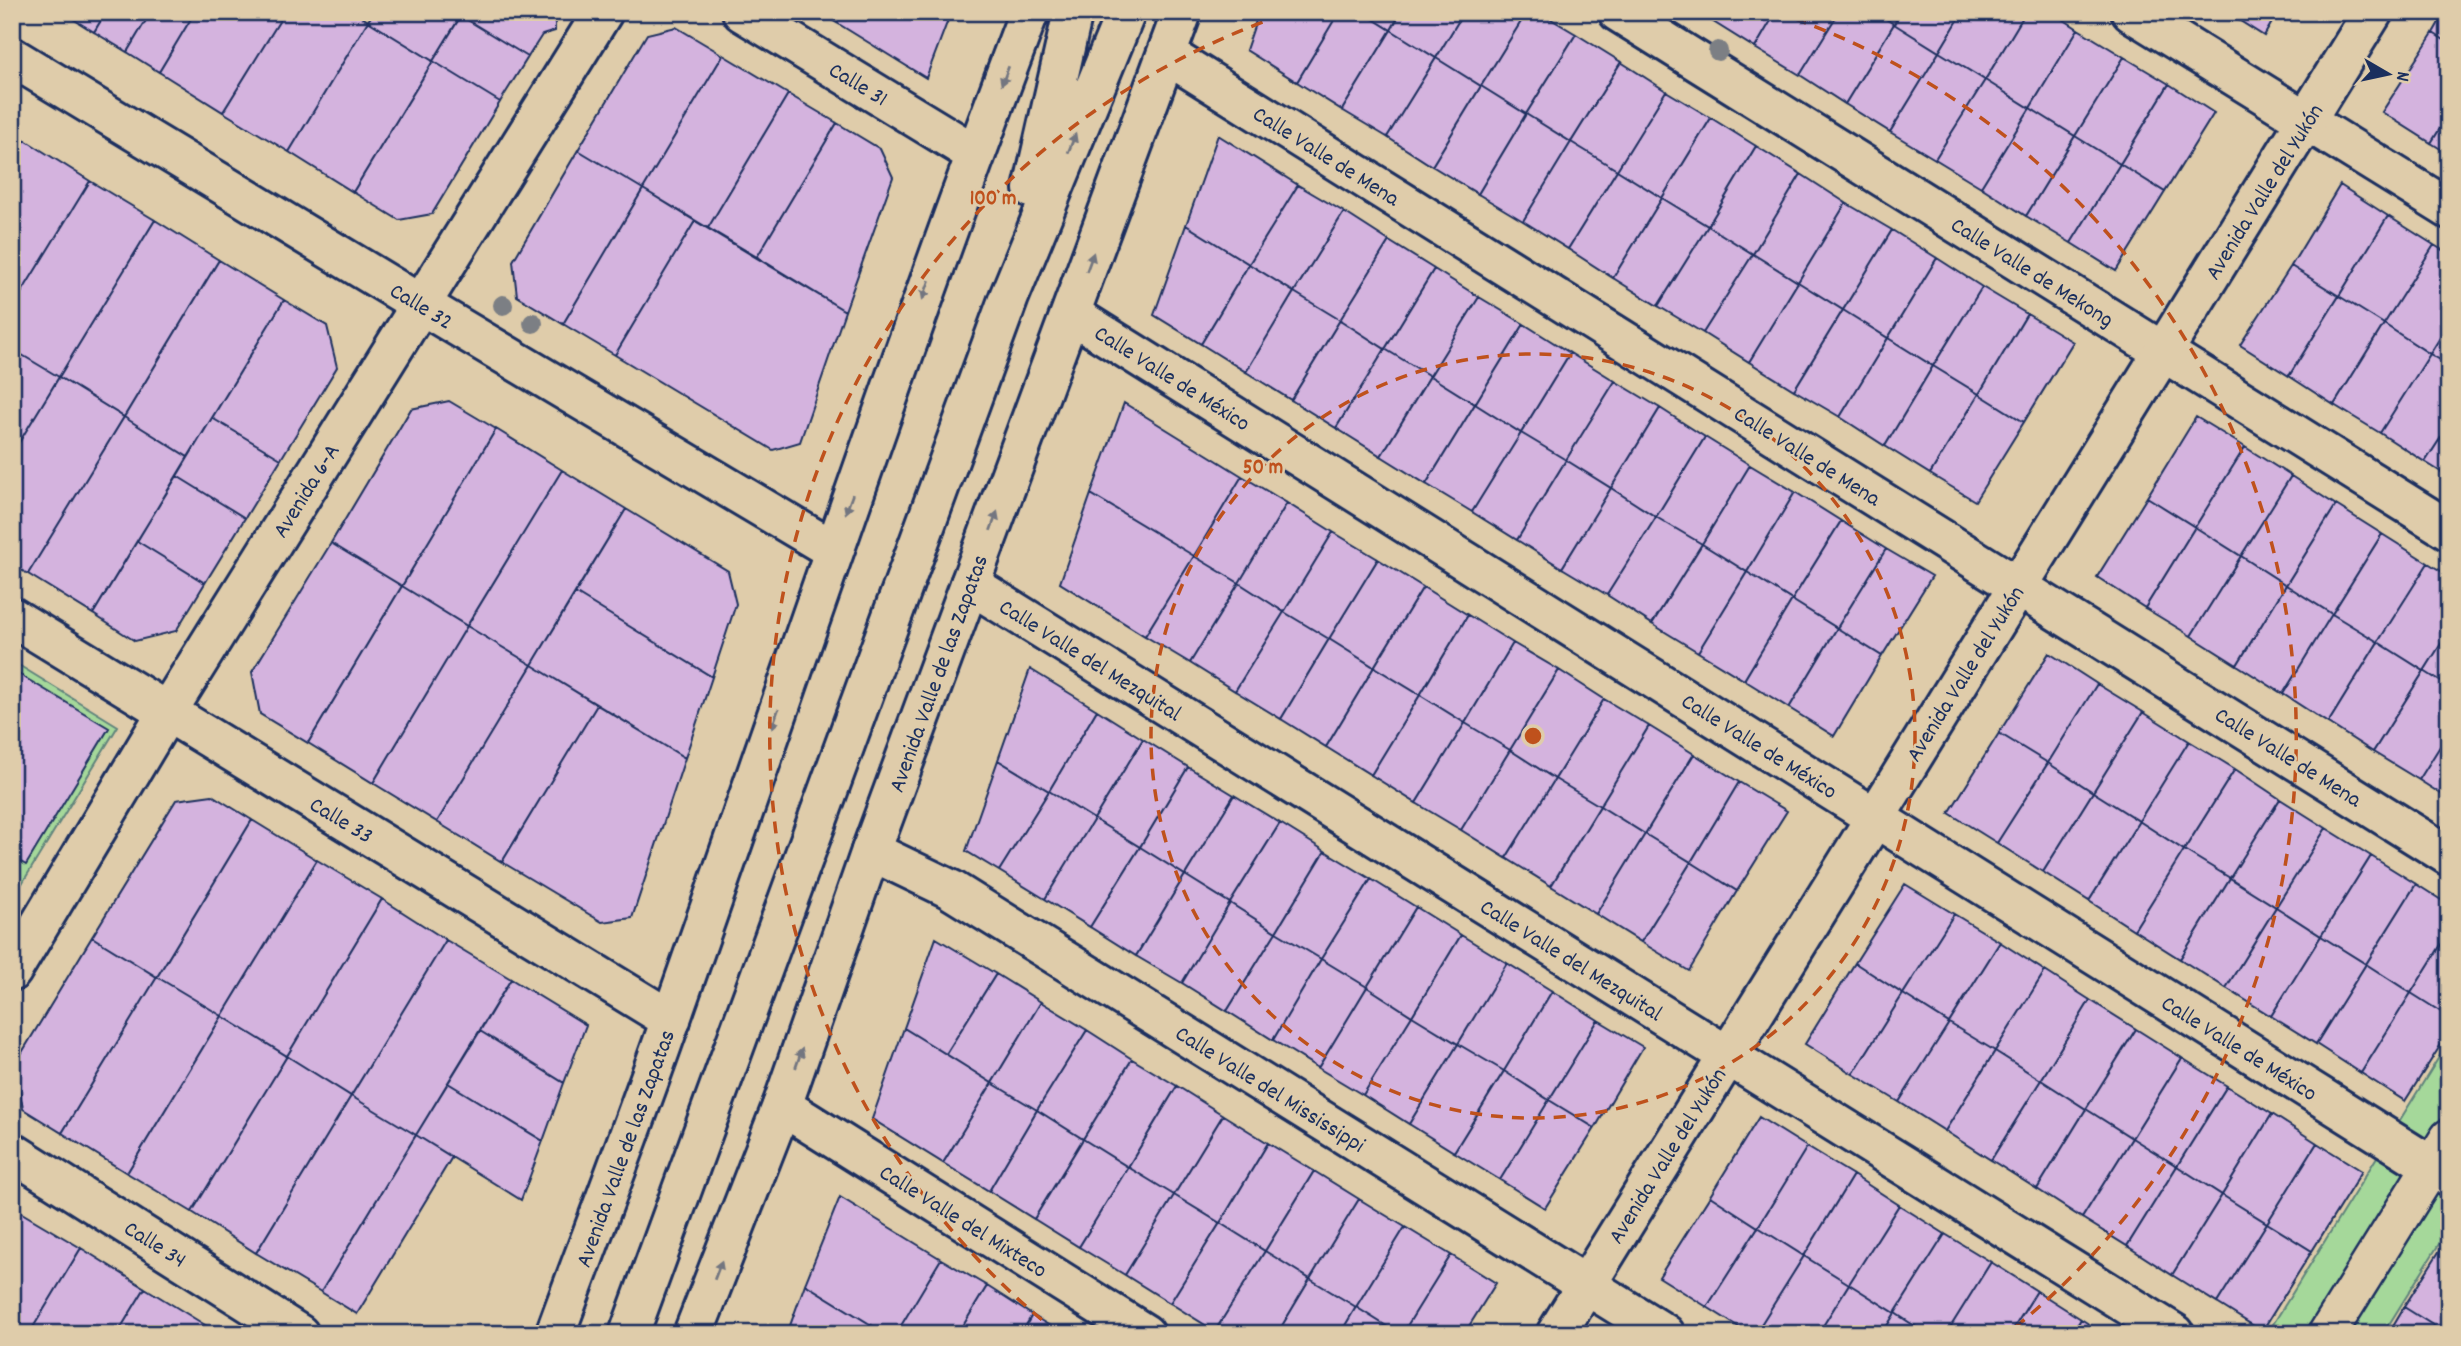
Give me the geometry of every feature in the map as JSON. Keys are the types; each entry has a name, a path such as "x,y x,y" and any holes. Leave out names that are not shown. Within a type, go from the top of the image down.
{"street":[{"name":"Avenida 6-A","path":"12,971 167,712 603,12"},
{"name":"Calle 31","path":"742,12 975,154"},
{"name":"Avenida Valle de las Zapatas","path":"555,1334 671,1020 833,550 975,154 1029,12"},
{"path":"1009,297 1073,12"},
{"path":"629,1334 1009,297 1126,12"},
{"name":"Avenida Valle de las Zapatas","path":"693,1334 782,1106 872,851 1182,12"},
{"name":"Calle Valle de Mekong","path":"1618,12 2449,530"},
{"path":"2131,12 2449,209"},
{"name":"Avenida Valle del Yukón","path":"1556,1334 2373,12"},
{"name":"Calle Valle de Mena","path":"1167,55 2449,856"},
{"name":"Calle 32","path":"12,57 833,550"},
{"name":"Calle Valle de México","path":"1071,313 1875,817 2443,1160"},
{"name":"Calle Valle del Mezquital","path":"970,584 2175,1334"},
{"name":"Calle 33","path":"12,617 671,1020"},
{"name":"Calle Valle del Mississippi","path":"872,851 950,889 1665,1334"},
{"name":"Calle Valle del Mixteco","path":"782,1106 1146,1334"},
{"name":"Calle 34","path":"12,1152 299,1334"},
{"path":"2327,1334 2443,1160"}],"green space":[{"path":"12,661 118,726 12,900"},
{"path":"2449,1041 2449,1228 2383,1334 2267,1334"}],"building":[{"path":"62,12 106,12 94,32"},
{"path":"106,12 151,12 127,52 94,32"},
{"path":"151,12 195,12 159,72 127,52"},
{"path":"195,12 285,12 223,112 159,72"},
{"path":"285,12 354,12 368,21 289,152 223,112"},
{"path":"374,12 463,12 433,61 368,21"},
{"path":"463,12 555,12 555,31 542,35 528,57 461,16"},
{"path":"818,12 843,12 837,23"},
{"path":"843,12 951,12 926,78 837,23"},
{"path":"1259,12 1339,12 1297,82 1246,50"},
{"path":"1339,12 1362,12 1391,30 1342,110 1297,82"},
{"path":"1362,12 1401,12 1391,30"},
{"path":"1401,12 1464,12 1436,58 1391,30"},
{"path":"1464,12 1527,12 1481,86 1436,58"},
{"path":"1527,12 1539,12 1576,34 1526,114 1481,86"},
{"path":"1714,12 1776,12 1755,48 1710,20"},
{"path":"1776,12 1839,12 1800,75 1755,48"},
{"path":"1839,12 1875,12 1894,24 1845,104 1800,75"},
{"path":"1875,12 1901,12 1894,24"},
{"path":"1901,12 1963,12 1939,52 1894,24"},
{"path":"1963,12 2026,12 1985,80 1939,52"},
{"path":"2026,12 2052,12 2078,29 2030,108 1985,80"},
{"path":"2226,12 2278,12 2264,36"},
{"path":"2445,12 2449,12 2449,43 2433,33"},
{"path":"461,16 528,57 500,102 433,61"},
{"path":"368,21 433,61 353,192 289,152"},
{"path":"1894,24 1939,52 1890,132 1845,104"},
{"path":"676,27 723,55 643,189 578,150 647,34"},
{"path":"2078,29 2124,57 2075,136 2030,108"},
{"path":"1391,30 1436,58 1387,137 1342,110"},
{"path":"2433,33 2449,43 2449,114 2431,143 2382,112"},
{"path":"1576,34 1621,62 1571,142 1526,114"},
{"path":"1939,52 1985,80 1935,159 1890,132"},
{"path":"723,55 788,94 708,228 643,189"},
{"path":"2124,57 2169,84 2120,164 2075,136"},
{"path":"1436,58 1481,86 1432,166 1387,137"},
{"path":"433,61 500,102 432,214 399,220 353,192"},
{"path":"1621,62 1666,91 1617,170 1571,142"},
{"path":"1985,80 2030,108 1981,187 1935,159"},
{"path":"2169,84 2214,113 2165,192 2120,164"},
{"path":"1481,86 1526,114 1478,194 1432,166"},
{"path":"1666,91 1711,118 1662,198 1617,170"},
{"path":"788,94 837,123 757,257 708,228"},
{"path":"2030,108 2075,136 2026,216 1981,187"},
{"path":"1526,114 1571,142 1523,221 1478,194"},
{"path":"2449,114 2449,154 2431,143"},
{"path":"1711,118 1756,146 1708,226 1662,198"},
{"path":"837,123 880,149 893,177 845,311 757,257"},
{"path":"12,133 25,140 12,161"},
{"path":"1218,135 1298,185 1249,264 1186,225"},
{"path":"2075,136 2120,164 2071,243 2026,216"},
{"path":"25,140 90,181 12,308 12,161"},
{"path":"1571,142 1617,170 1568,249 1523,221"},
{"path":"1756,146 1801,174 1753,254 1708,226"},
{"path":"578,150 643,189 563,324 517,296 513,261"},
{"path":"2120,164 2165,192 2116,271 2071,243"},
{"path":"1617,170 1662,198 1613,278 1568,249"},
{"path":"1801,174 1846,203 1798,282 1753,254"},
{"path":"90,181 155,220 59,377 12,349 12,308"},
{"path":"1298,185 1344,212 1294,292 1249,264"},
{"path":"2340,185 2388,216 2339,296 2291,266"},
{"path":"643,189 695,221 615,355 563,324"},
{"path":"1662,198 1708,226 1658,306 1613,278"},
{"path":"1846,203 1892,230 1843,310 1798,282"},
{"path":"1344,212 1389,241 1340,320 1294,292"},
{"path":"2388,216 2434,245 2384,324 2339,296"},
{"path":"155,220 219,260 124,417 59,377"},
{"path":"695,221 845,311 800,442 773,450 615,355"},
{"path":"1186,225 1249,264 1201,344 1154,315"},
{"path":"1708,226 1753,254 1703,333 1658,306"},
{"path":"1892,230 1937,258 1888,338 1843,310"},
{"path":"1389,241 1434,269 1385,349 1340,320"},
{"path":"2434,245 2449,254 2449,323 2430,354 2384,324"},
{"path":"1753,254 1798,282 1749,362 1703,333"},
{"path":"1937,258 1982,287 1933,366 1888,338"},
{"path":"219,260 284,300 188,457 124,417"},
{"path":"1249,264 1294,292 1246,372 1201,344"},
{"path":"2291,266 2339,296 2289,376 2240,345"},
{"path":"1434,269 1479,297 1430,376 1385,349"},
{"path":"1798,282 1843,310 1794,390 1749,362"},
{"path":"1982,287 2027,314 1979,394 1933,366"},
{"path":"1294,292 1340,320 1291,400 1246,372"},
{"path":"2339,296 2384,324 2334,405 2289,376"},
{"path":"1479,297 1524,324 1475,404 1430,376"},
{"path":"284,300 327,326 337,367 281,459 212,418"},
{"path":"1843,310 1888,338 1840,417 1794,390"},
{"path":"2027,314 2073,342 2024,422 1979,394"},
{"path":"1340,320 1385,349 1336,428 1291,400"},
{"path":"2449,323 2449,365 2430,354"},
{"path":"1524,324 1570,353 1521,433 1475,404"},
{"path":"2384,324 2430,354 2380,433 2334,405"},
{"path":"1888,338 1933,366 1885,446 1840,417"},
{"path":"12,349 59,377 12,454"},
{"path":"1385,349 1430,376 1381,456 1336,428"},
{"path":"1570,353 1615,381 1566,460 1521,433"},
{"path":"2430,354 2449,365 2449,425 2425,462 2380,433"},
{"path":"1933,366 1979,394 1930,474 1885,446"},
{"path":"1430,376 1475,404 1426,484 1381,456"},
{"path":"59,377 124,417 28,574 12,565 12,454"},
{"path":"1615,381 1660,408 1611,488 1566,460"},
{"path":"1979,394 2024,422 1975,501 1930,474"},
{"path":"449,401 496,429 402,586 331,543 411,409"},
{"path":"1124,403 1242,476 1194,556 1091,494"},
{"path":"1475,404 1521,433 1472,512 1426,484"},
{"path":"1660,408 1705,437 1656,517 1611,488"},
{"path":"124,417 188,457 93,614 28,574"},
{"path":"2196,417 2245,447 2195,527 2147,497"},
{"path":"212,418 281,459 245,518 177,476"},
{"path":"2449,425 2449,477 2425,462"},
{"path":"496,429 562,470 467,626 402,586"},
{"path":"1521,433 1566,460 1517,540 1472,512"},
{"path":"1705,437 1750,465 1702,544 1656,517"},
{"path":"2245,447 2291,476 2241,556 2195,527"},
{"path":"1566,460 1611,488 1562,568 1517,540"},
{"path":"1750,465 1795,492 1747,572 1702,544"},
{"path":"562,470 626,509 532,665 467,626"},
{"path":"177,476 245,518 205,583 137,541"},
{"path":"1242,476 1287,503 1239,583 1194,556"},
{"path":"2291,476 2336,505 2286,585 2241,556"},
{"path":"1611,488 1656,517 1607,595 1562,568"},
{"path":"1795,492 1841,521 1792,600 1747,572"},
{"path":"1091,494 1194,556 1145,636 1060,583"},
{"path":"2147,497 2195,527 2145,608 2097,577"},
{"path":"1287,503 1333,532 1284,612 1239,583"},
{"path":"2336,505 2382,534 2332,614 2286,585"},
{"path":"626,509 728,571 736,604 712,677 575,593"},
{"path":"1656,517 1702,544 1652,624 1607,595"},
{"path":"1841,521 1886,549 1837,628 1792,600"},
{"path":"2195,527 2241,556 2191,636 2145,608"},
{"path":"1333,532 1378,559 1329,639 1284,612"},
{"path":"2382,534 2428,563 2378,642 2332,614"},
{"path":"137,541 205,583 176,631 135,641 93,614"},
{"path":"331,543 402,586 308,743 260,714 252,672"},
{"path":"1702,544 1747,572 1698,652 1652,624"},
{"path":"1886,549 1932,576 1882,656 1837,628"},
{"path":"1194,556 1239,583 1190,663 1145,636"},
{"path":"2241,556 2286,585 2237,665 2191,636"},
{"path":"1378,559 1423,587 1374,667 1329,639"},
{"path":"2428,563 2449,576 2449,631 2424,671 2378,642"},
{"path":"1747,572 1792,600 1744,680 1698,652"},
{"path":"1239,583 1284,612 1235,691 1190,663"},
{"path":"2286,585 2332,614 2283,694 2237,665"},
{"path":"402,586 467,626 373,783 308,743"},
{"path":"1423,587 1468,615 1420,695 1374,667"},
{"path":"575,593 712,677 685,758 532,665"},
{"path":"1792,600 1837,628 1789,708 1744,680"},
{"path":"1284,612 1329,639 1281,719 1235,691"},
{"path":"2332,614 2378,642 2328,723 2283,694"},
{"path":"1468,615 1513,643 1465,723 1420,695"},
{"path":"467,626 532,665 437,822 373,783"},
{"path":"1837,628 1882,656 1834,736 1789,708"},
{"path":"2449,631 2449,687 2424,671"},
{"path":"1329,639 1374,667 1326,747 1281,719"},
{"path":"2378,642 2424,671 2373,752 2328,723"},
{"path":"1513,643 1559,670 1510,750 1465,723"},
{"path":"2049,653 2097,684 2048,763 1999,733"},
{"path":"532,665 597,705 502,862 437,822"},
{"path":"1374,667 1420,695 1371,775 1326,747"},
{"path":"1030,669 1097,710 1049,791 998,760"},
{"path":"12,670 109,728 26,865 12,857"},
{"path":"1559,670 1604,699 1555,779 1510,750"},
{"path":"2424,671 2449,687 2449,732 2419,780 2373,752"},
{"path":"2097,684 2143,712 2093,792 2048,763"},
{"path":"1420,695 1465,723 1416,803 1371,775"},
{"path":"1604,699 1649,726 1600,806 1555,779"},
{"path":"597,705 685,758 632,918 602,922 502,862"},
{"path":"1097,710 1143,739 1094,819 1049,791"},
{"path":"2143,712 2189,741 2139,821 2093,792"},
{"path":"1465,723 1510,750 1461,830 1416,803"},
{"path":"1649,726 1694,754 1645,834 1600,806"},
{"path":"2449,732 2449,799 2419,780"},
{"path":"1999,733 2048,763 1997,843 1949,813"},
{"path":"1143,739 1188,767 1140,847 1094,819"},
{"path":"2189,741 2235,769 2184,850 2139,821"},
{"path":"1510,750 1555,779 1506,858 1461,830"},
{"path":"1694,754 1739,782 1691,862 1645,834"},
{"path":"998,760 1049,791 999,871 966,851"},
{"path":"2048,763 2093,792 2043,872 1997,843"},
{"path":"1188,767 1234,795 1185,875 1140,847"},
{"path":"2235,769 2280,799 2230,878 2184,850"},
{"path":"1555,779 1600,806 1551,886 1506,858"},
{"path":"1739,782 1787,811 1737,891 1691,862"},
{"path":"1049,791 1094,819 1045,899 999,871"},
{"path":"2093,792 2139,821 2089,901 2043,872"},
{"path":"212,795 252,820 157,977 92,937 176,800"},
{"path":"1234,795 1280,823 1230,903 1185,875"},
{"path":"2280,799 2326,828 2276,907 2230,878"},
{"path":"1600,806 1645,834 1596,914 1551,886"},
{"path":"1094,819 1140,847 1090,927 1045,899"},
{"path":"252,820 317,860 222,1016 157,977"},
{"path":"2139,821 2184,850 2134,930 2089,901"},
{"path":"1280,823 1325,851 1276,932 1230,903"},
{"path":"2326,828 2371,856 2321,936 2276,907"},
{"path":"1645,834 1691,862 1641,942 1596,914"},
{"path":"1140,847 1185,875 1136,956 1090,927"},
{"path":"2184,850 2230,878 2180,959 2134,930"},
{"path":"1325,851 1371,879 1321,959 1276,932"},
{"path":"2371,856 2416,884 2366,964 2321,936"},
{"path":"317,860 382,899 287,1056 222,1016"},
{"path":"1691,862 1737,891 1689,971 1641,942"},
{"path":"1185,875 1230,903 1182,983 1136,956"},
{"path":"2230,878 2276,907 2226,988 2180,959"},
{"path":"1371,879 1416,907 1367,987 1321,959"},
{"path":"1905,884 1954,914 1903,994 1855,963"},
{"path":"2416,884 2449,905 2449,932 2411,993 2366,964"},
{"path":"382,899 446,940 351,1096 287,1056"},
{"path":"1230,903 1276,932 1227,1011 1182,983"},
{"path":"1416,907 1461,935 1412,1016 1367,987"},
{"path":"2276,907 2321,936 2271,1016 2226,988"},
{"path":"1954,914 2000,942 1949,1023 1903,994"},
{"path":"1276,932 1321,959 1273,1040 1227,1011"},
{"path":"2449,932 2449,1017 2411,993"},
{"path":"1461,935 1507,963 1458,1044 1412,1016"},
{"path":"2321,936 2366,964 2316,1044 2271,1016"},
{"path":"92,937 157,977 62,1133 23,1109 15,1064"},
{"path":"936,938 996,974 946,1054 904,1028"},
{"path":"446,940 511,979 416,1135 351,1096"},
{"path":"2000,942 2045,971 1995,1051 1949,1023"},
{"path":"1321,959 1367,987 1318,1068 1273,1040"},
{"path":"1507,963 1552,991 1504,1071 1458,1044"},
{"path":"1855,963 1903,994 1853,1074 1805,1044"},
{"path":"2366,964 2411,993 2361,1073 2316,1044"},
{"path":"2045,971 2090,1000 2041,1080 1995,1051"},
{"path":"996,974 1041,1002 992,1083 946,1054"},
{"path":"157,977 222,1016 127,1173 62,1133"},
{"path":"511,979 586,1025 564,1083 480,1031"},
{"path":"1367,987 1412,1016 1363,1095 1318,1068"},
{"path":"1552,991 1598,1020 1549,1100 1504,1071"},
{"path":"2411,993 2449,1017 2449,1032 2405,1101 2361,1073"},
{"path":"1903,994 1949,1023 1899,1102 1853,1074"},
{"path":"2090,1000 2136,1029 2086,1109 2041,1080"},
{"path":"1041,1002 1087,1030 1037,1110 992,1083"},
{"path":"222,1016 287,1056 192,1212 127,1173"},
{"path":"1412,1016 1458,1044 1409,1124 1363,1095"},
{"path":"1598,1020 1643,1047 1595,1128 1549,1100"},
{"path":"1949,1023 1995,1051 1945,1131 1899,1102"},
{"path":"904,1028 992,1083 943,1163 872,1119"},
{"path":"2136,1029 2182,1058 2132,1138 2086,1109"},
{"path":"1087,1030 1132,1059 1083,1139 1037,1110"},
{"path":"480,1031 564,1083 543,1141 448,1083"},
{"path":"1458,1044 1504,1071 1454,1152 1409,1124"},
{"path":"1995,1051 2041,1080 1991,1160 1945,1131"},
{"path":"287,1056 351,1096 256,1253 192,1212"},
{"path":"2182,1058 2227,1086 2177,1166 2132,1138"},
{"path":"1132,1059 1177,1086 1128,1167 1083,1139"},
{"path":"1504,1071 1549,1100 1500,1180 1454,1152"},
{"path":"2041,1080 2086,1109 2037,1189 1991,1160"},
{"path":"448,1083 543,1141 521,1200 416,1135"},
{"path":"992,1083 1037,1110 989,1191 943,1163"},
{"path":"1177,1086 1223,1115 1174,1195 1128,1167"},
{"path":"2227,1086 2272,1114 2222,1195 2177,1166"},
{"path":"351,1096 416,1135 321,1292 256,1253"},
{"path":"1549,1100 1595,1128 1545,1208 1500,1180"},
{"path":"2086,1109 2132,1138 2082,1218 2037,1189"},
{"path":"1037,1110 1083,1139 1034,1219 989,1191"},
{"path":"2272,1114 2317,1143 2267,1223 2222,1195"},
{"path":"1223,1115 1268,1143 1220,1223 1174,1195"},
{"path":"1759,1117 1807,1147 1758,1227 1710,1196"},
{"path":"416,1135 452,1157 357,1314 321,1292"},
{"path":"2132,1138 2177,1166 2127,1246 2082,1218"},
{"path":"1083,1139 1128,1167 1079,1247 1034,1219"},
{"path":"1268,1143 1314,1171 1265,1251 1220,1223"},
{"path":"2317,1143 2362,1171 2312,1251 2267,1223"},
{"path":"1807,1147 1853,1175 1804,1256 1758,1227"},
{"path":"2177,1166 2222,1195 2172,1275 2127,1246"},
{"path":"1128,1167 1174,1195 1125,1275 1079,1247"},
{"path":"1314,1171 1359,1199 1310,1279 1265,1251"},
{"path":"1853,1175 1899,1205 1849,1284 1804,1256"},
{"path":"1174,1195 1220,1223 1170,1303 1125,1275"},
{"path":"2222,1195 2267,1223 2217,1303 2172,1275"},
{"path":"1710,1196 1758,1227 1707,1307 1659,1277"},
{"path":"840,1197 941,1259 896,1334 886,1334 805,1284"},
{"path":"1359,1199 1405,1227 1356,1307 1310,1279"},
{"path":"1899,1205 1945,1234 1895,1313 1849,1284"},
{"path":"15,1209 81,1248 29,1334 12,1334 12,1214"},
{"path":"1220,1223 1265,1251 1215,1331 1170,1303"},
{"path":"2267,1223 2312,1251 2262,1331 2217,1303"},
{"path":"1405,1227 1451,1255 1402,1334 1399,1334 1356,1307"},
{"path":"1758,1227 1804,1256 1755,1334 1750,1334 1707,1307"},
{"path":"1945,1234 1991,1262 1946,1334 1927,1334 1895,1313"},
{"path":"2449,1236 2449,1334 2447,1334 2404,1307"},
{"path":"81,1248 145,1288 117,1334 29,1334"},
{"path":"1265,1251 1310,1279 1277,1334 1219,1334 1215,1331"},
{"path":"1451,1255 1496,1283 1464,1334 1402,1334"},
{"path":"1804,1256 1849,1284 1818,1334 1755,1334"},
{"path":"941,1259 987,1286 958,1334 896,1334"},
{"path":"1991,1262 2037,1291 2010,1334 1946,1334"},
{"path":"1310,1279 1356,1307 1340,1334 1277,1334"},
{"path":"805,1284 886,1334 787,1334"},
{"path":"1849,1284 1895,1313 1882,1334 1818,1334"},
{"path":"987,1286 1032,1315 1021,1334 958,1334"},
{"path":"145,1288 210,1328 207,1334 117,1334"},
{"path":"2037,1291 2081,1319 2072,1334 2010,1334"},
{"path":"1356,1307 1399,1334 1340,1334"},
{"path":"2404,1307 2447,1334 2388,1334"},
{"path":"1895,1313 1927,1334 1882,1334"},
{"path":"1032,1315 1063,1334 1021,1334"},
{"path":"2081,1319 2104,1334 2072,1334"}]}
